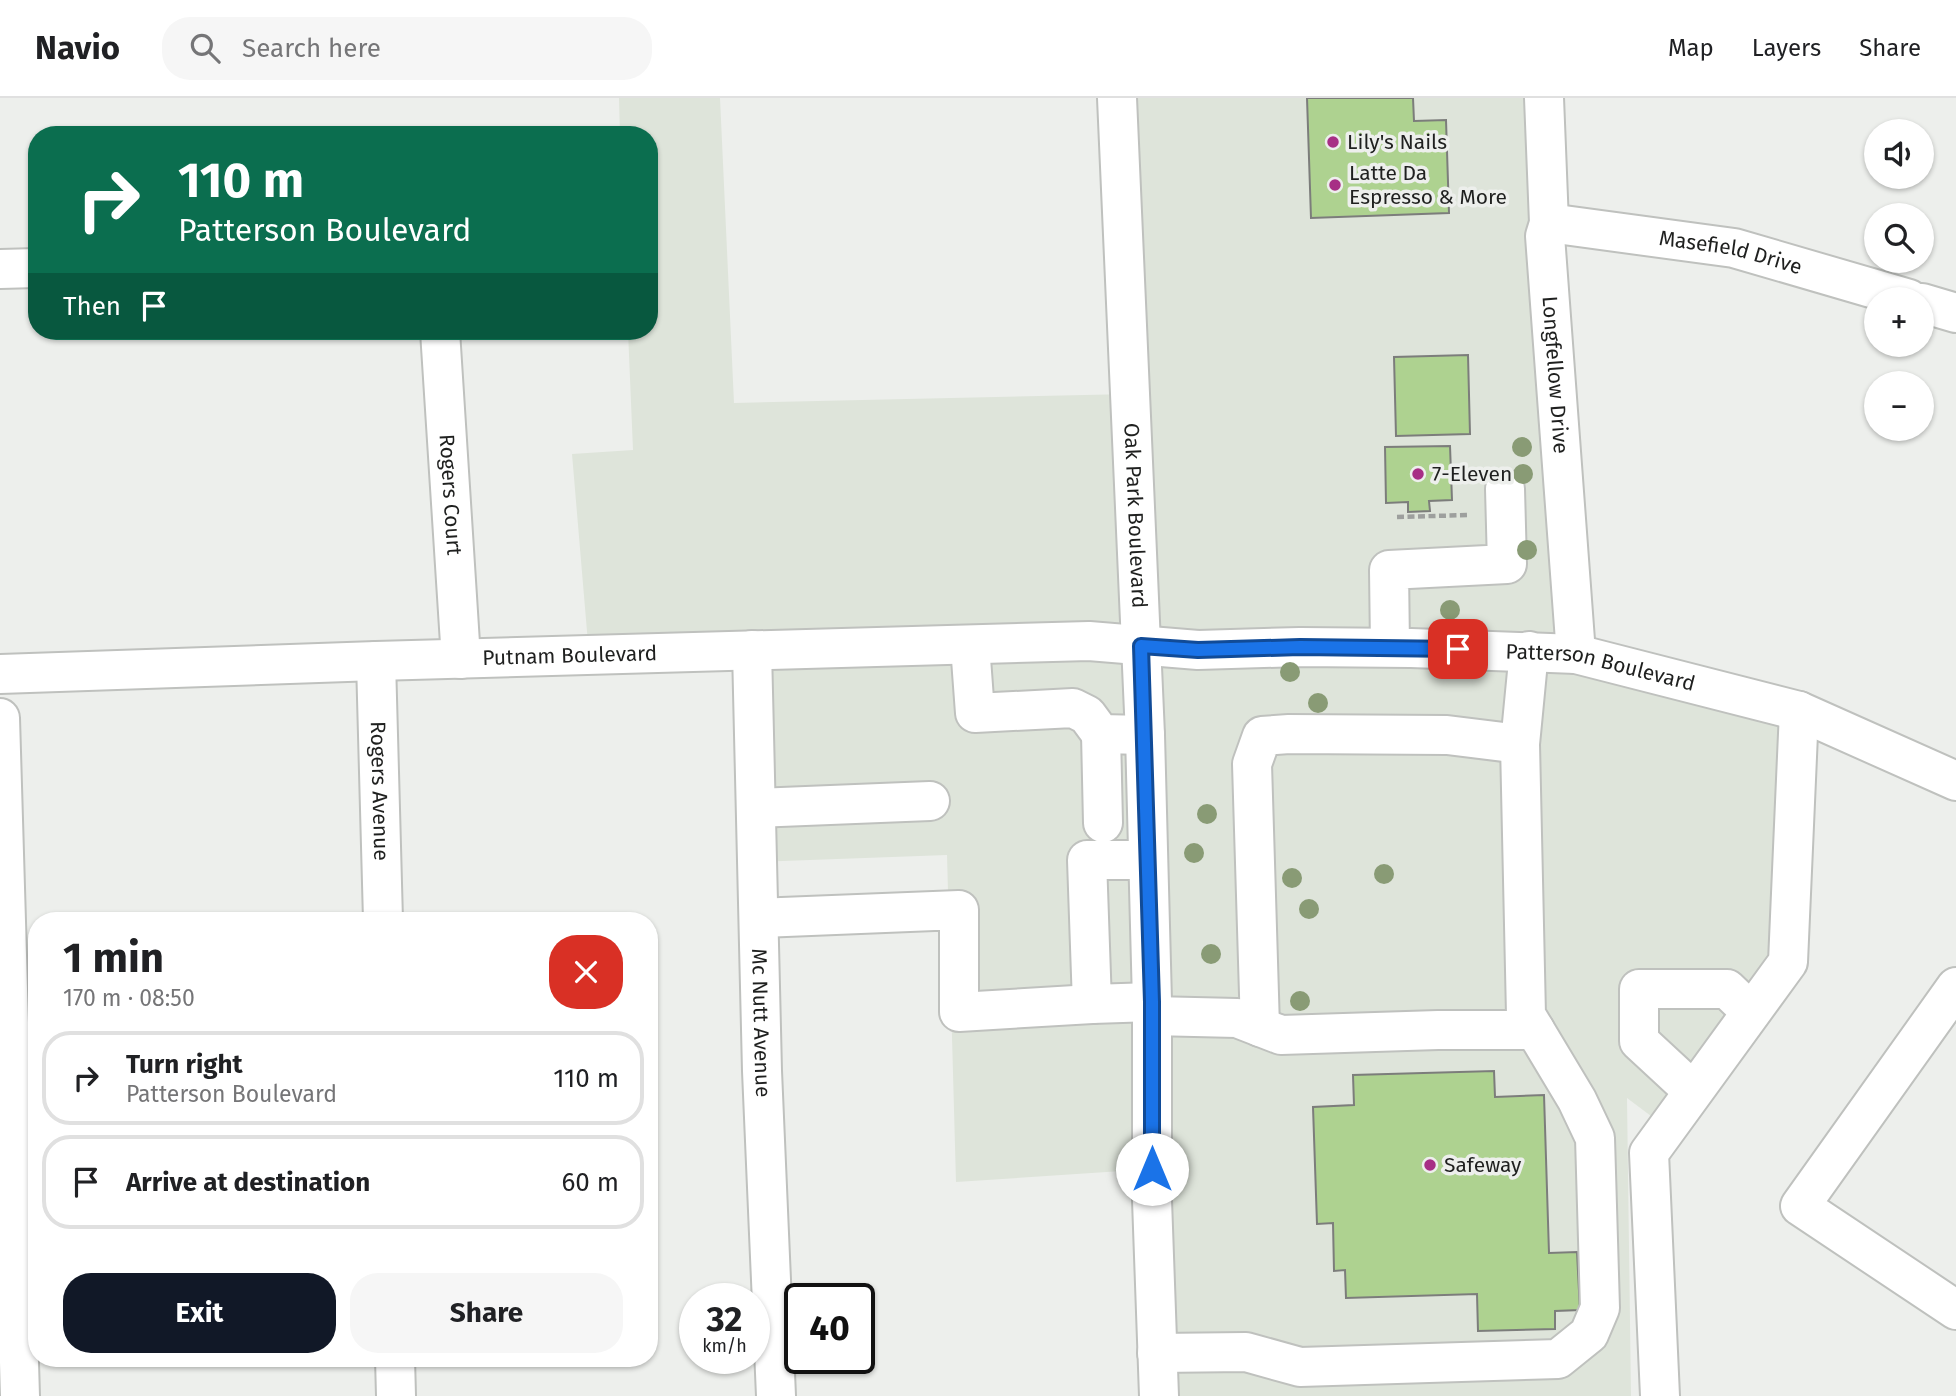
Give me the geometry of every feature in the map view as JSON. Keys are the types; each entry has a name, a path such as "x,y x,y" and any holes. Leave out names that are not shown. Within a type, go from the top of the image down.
{"street":[{"name":"Oak Park Boulevard","path":"1117,98 1145,735 1152,1009 1152,1200 1159,1396"},
{"name":"Longfellow Drive","path":"1544,98 1549,223 1545,236 1576,654"},
{"name":"Masefield Drive","path":"1549,223 1734,248 1868,287"},
{"path":"0,269 28,268"},
{"path":"1934,307 1956,313"},
{"name":"Rogers Court","path":"441,340 461,659"},
{"path":"1390,647 1389,569 1507,564 1505,500 1565,510"},
{"name":"Putnam Boulevard","path":"0,674 1089,641 1141,646"},
{"path":"970,645 975,713 1073,708 1087,715 1101,734 1103,823"},
{"name":"Patterson Boulevard","path":"1141,646 1198,650 1390,647 1576,654 1799,710 1956,781"},
{"name":"Mc Nutt Avenue","path":"752,650 762,1071 776,1396"},
{"path":"1157,1353 1246,1352 1300,1367 1558,1359 1589,1334 1600,1308 1595,1138 1577,1100 1526,1015 1520,744 1529,651"},
{"name":"Rogers Avenue","path":"376,661 383,912"},
{"path":"1660,1396 1649,1153 1788,962 1799,710"},
{"path":"0,718 24,1105 20,1396"},
{"path":"1101,734 1145,735"},
{"path":"1260,1027 1252,764 1262,736 1447,735 1520,744"},
{"path":"756,808 930,801"},
{"path":"1093,1004 1087,860 1149,860"},
{"path":"759,918 959,911 959,1012 1093,1004 1237,1018 1282,1035 1535,1030"},
{"path":"1956,987 1800,1206 1956,1310"},
{"path":"1693,1091 1639,1041 1639,989 1727,989 1751,1012"},
{"path":"395,1367 396,1396"}],"shaded area":[{"path":"619,98 720,98 734,403 1130,394 1117,98 1544,98 1576,654 1799,711 1788,962 1667,1128 1627,1098 1631,1396 1159,1396 1152,1169 956,1182 947,855 757,862 752,650 589,655 572,454 633,450 628,340 658,340 658,126 620,126"}],"building":[{"path":"1307,98 1413,98 1414,121 1446,120 1449,213 1311,218"},
{"path":"1468,355 1470,434 1396,436 1394,357"},
{"name":"7-Eleven","path":"1450,446 1452,500 1429,501 1430,511 1408,512 1408,502 1386,503 1385,447"},
{"name":"Safeway","path":"1494,1071 1495,1097 1544,1095 1549,1253 1577,1252 1580,1310 1555,1311 1555,1329 1478,1331 1477,1294 1346,1298 1345,1270 1334,1271 1333,1223 1317,1224 1313,1107 1354,1105 1353,1075"}],"place":[{"name":"Lily's Nails","path":"1333,142"},
{"name":"Latte Da Espresso & More","path":"1335,185"},
{"name":"7-Eleven","path":"1418,474"},
{"name":"Safeway","path":"1430,1165"}],"route":[{"path":"1152,1169 1152,1002 1141,646 1198,650 1300,647 1458,649"}]}
